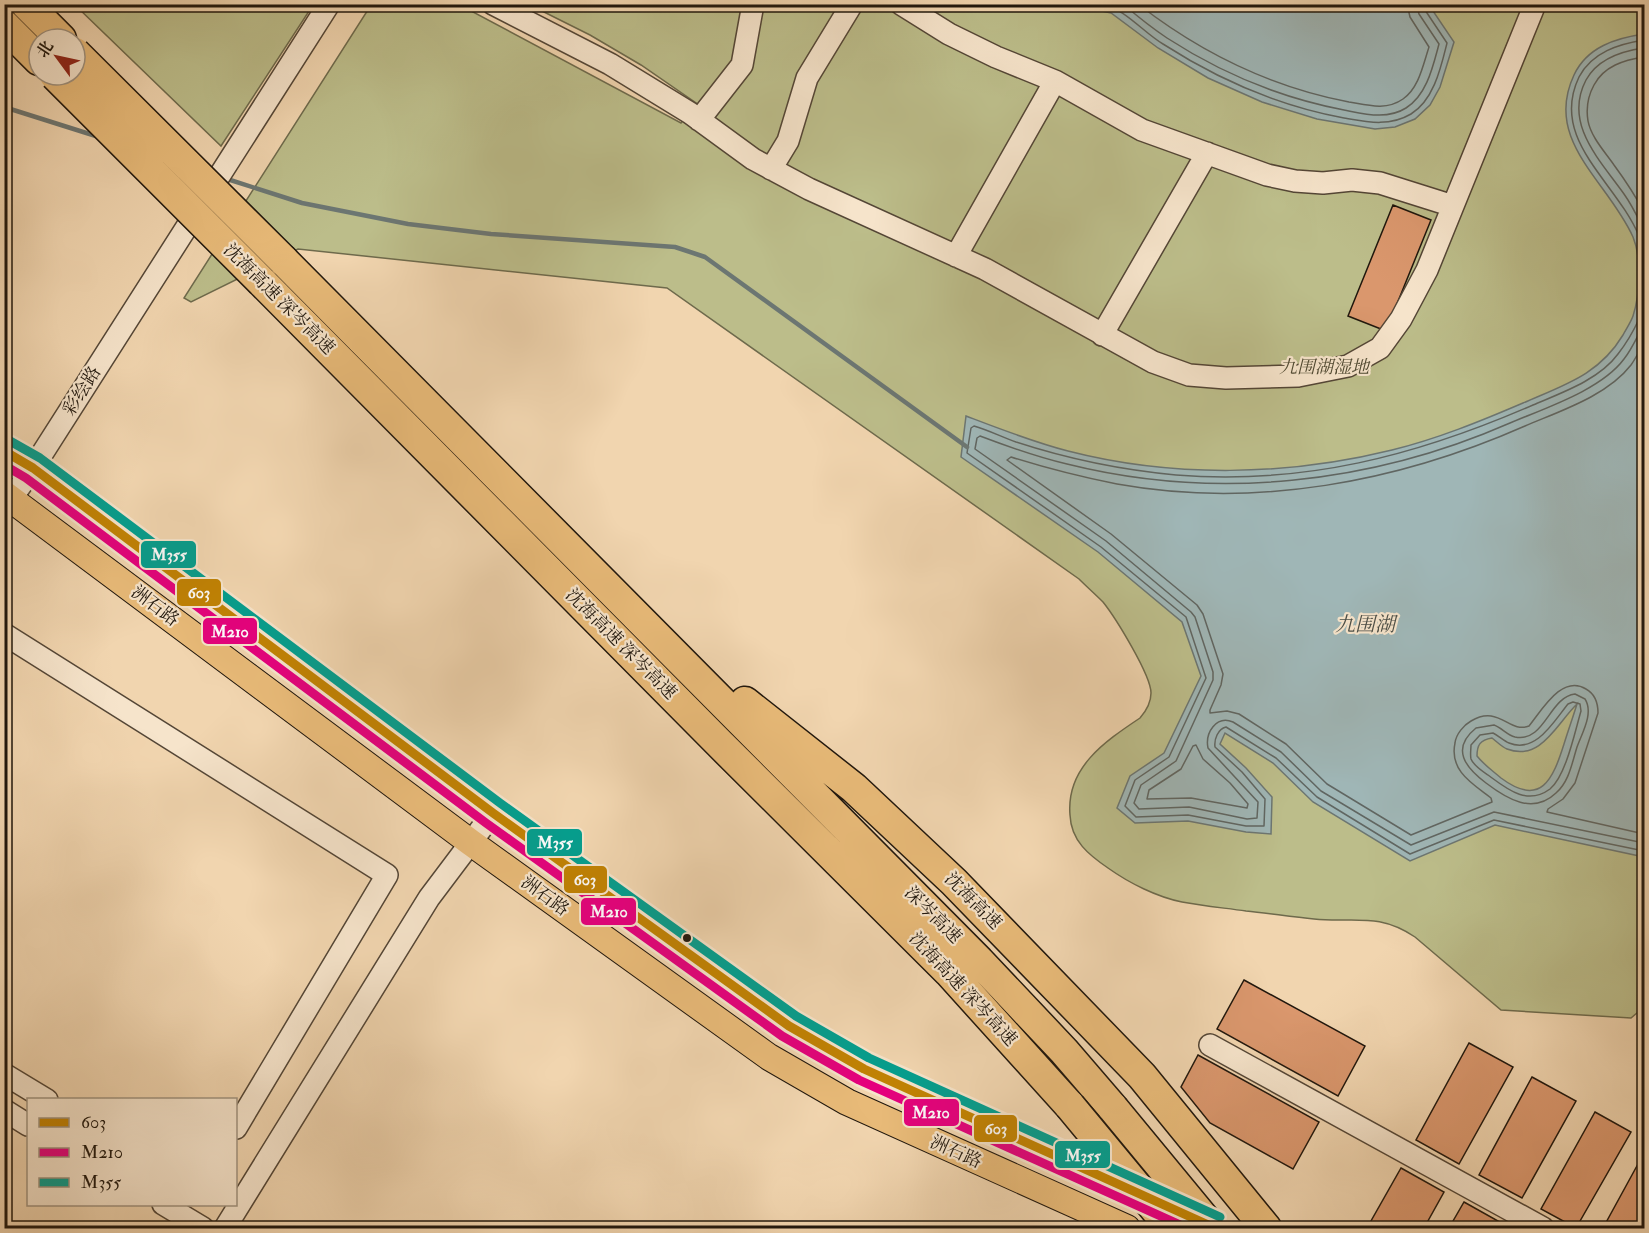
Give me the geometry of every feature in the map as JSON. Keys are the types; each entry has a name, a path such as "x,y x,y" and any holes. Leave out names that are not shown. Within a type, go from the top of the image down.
{"highway":[{"path":"26,4 49,27"},
{"path":"4,25 27,48"},
{"name":"沈海高速 深岑高速","path":"87,65 637,616"},
{"name":"沈海高速 深岑高速","path":"66,87 949,972 1070,1106 1171,1228"},
{"name":"深岑高速","path":"637,616 1015,998 1113,1108 1214,1228"},
{"name":"沈海高速","path":"637,616 854,788 954,882 1142,1076 1258,1218"}],"main road":[{"name":"洲石路","path":"4,451 33,468 493,813 789,1026 864,1069 1214,1228"},
{"name":"洲石路","path":"7,501 470,842 769,1057 847,1102 1123,1228"}],"street":[{"path":"493,4 610,64 699,120 753,159 809,189 985,268 1153,362 1189,375 1226,378 1298,376 1348,366 1380,348 1401,319 1427,270 1535,4"},
{"path":"699,120 741,65 753,4"},
{"path":"771,169 788,141 807,78 852,4"},
{"path":"901,4 949,34 1054,81 1142,130 1267,175 1295,181 1323,183 1352,180 1380,183 1453,206"},
{"name":"彩绘路","path":"7,501 33,468 218,177 323,5"},
{"path":"956,256 1054,81"},
{"path":"1102,335 1207,153"},
{"path":"4,634 387,876 237,1126"},
{"path":"225,1228 439,882 493,813"},
{"path":"1210,1045 1543,1228"},
{"path":"4,1074 44,1098"},
{"path":"4,1110 27,1124"},
{"path":"166,1206 203,1228"}],"green space":[{"path":"75,5 313,5 221,146"},
{"name":"九围湖湿地","path":"371,5 460,5 681,123 696,103 641,65 590,35 530,5 1644,5 1644,1007 1631,1018 1501,1010 1415,937 1389,924 1366,920 1305,918 1182,902 1144,889 1101,863 1077,840 1071,824 1070,798 1074,783 1090,758 1101,747 1140,718 1148,706 1151,693 1139,660 1103,602 1079,579 667,288 298,249 191,302 184,298"}],"water":[{"path":"1074,5 1429,5 1454,42 1440,87 1430,105 1415,119 1395,127 1375,129 1317,119 1262,102 1208,78 1158,48 1111,13"},
{"name":"九围湖","path":"1644,34 1644,857 1495,825 1410,861 1313,802 1273,763 1225,733 1220,744 1272,797 1271,834 1246,832 1188,821 1135,823 1117,808 1130,776 1164,753 1201,676 1182,622 1098,552 961,457 966,416 1042,444 1108,460 1189,469 1271,469 1352,459 1409,446 1475,423 1579,377 1603,360 1630,323 1637,297 1639,266 1633,237 1622,217 1582,160 1572,140 1567,120 1567,99 1574,75 1586,57 1613,41","holes":["1577,704 1555,768 1550,778 1536,790 1515,787 1501,778 1477,756 1480,744 1492,738 1507,749 1519,752 1539,745"]}],"building":[{"path":"1393,205 1431,220 1386,331 1348,316"},
{"path":"1244,980 1365,1046 1338,1096 1217,1029"},
{"path":"1469,1043 1513,1067 1459,1164 1416,1140"},
{"path":"1198,1055 1319,1122 1293,1169 1210,1123 1181,1087"},
{"path":"1532,1077 1576,1101 1522,1198 1479,1175"},
{"path":"1595,1112 1631,1132 1576,1228 1541,1209"},
{"path":"1644,1153 1644,1228 1603,1228"},
{"path":"1401,1168 1444,1192 1424,1228 1367,1228"},
{"path":"1464,1202 1507,1226 1506,1228 1449,1228"}],"waterway":[{"path":"4,107 99,137"},
{"path":"224,178 302,203 408,224 491,234 675,247 705,257 967,447"}],"transit line":[{"name":"M355","path":"10,441 40,458 500,803 796,1016 869,1058 1220,1217"},
{"name":"603","path":"4,451 33,468 493,813 789,1026 864,1069 1215,1228"},
{"name":"M210","path":"4,465 26,478 486,823 782,1036 859,1080 1187,1228"}]}
